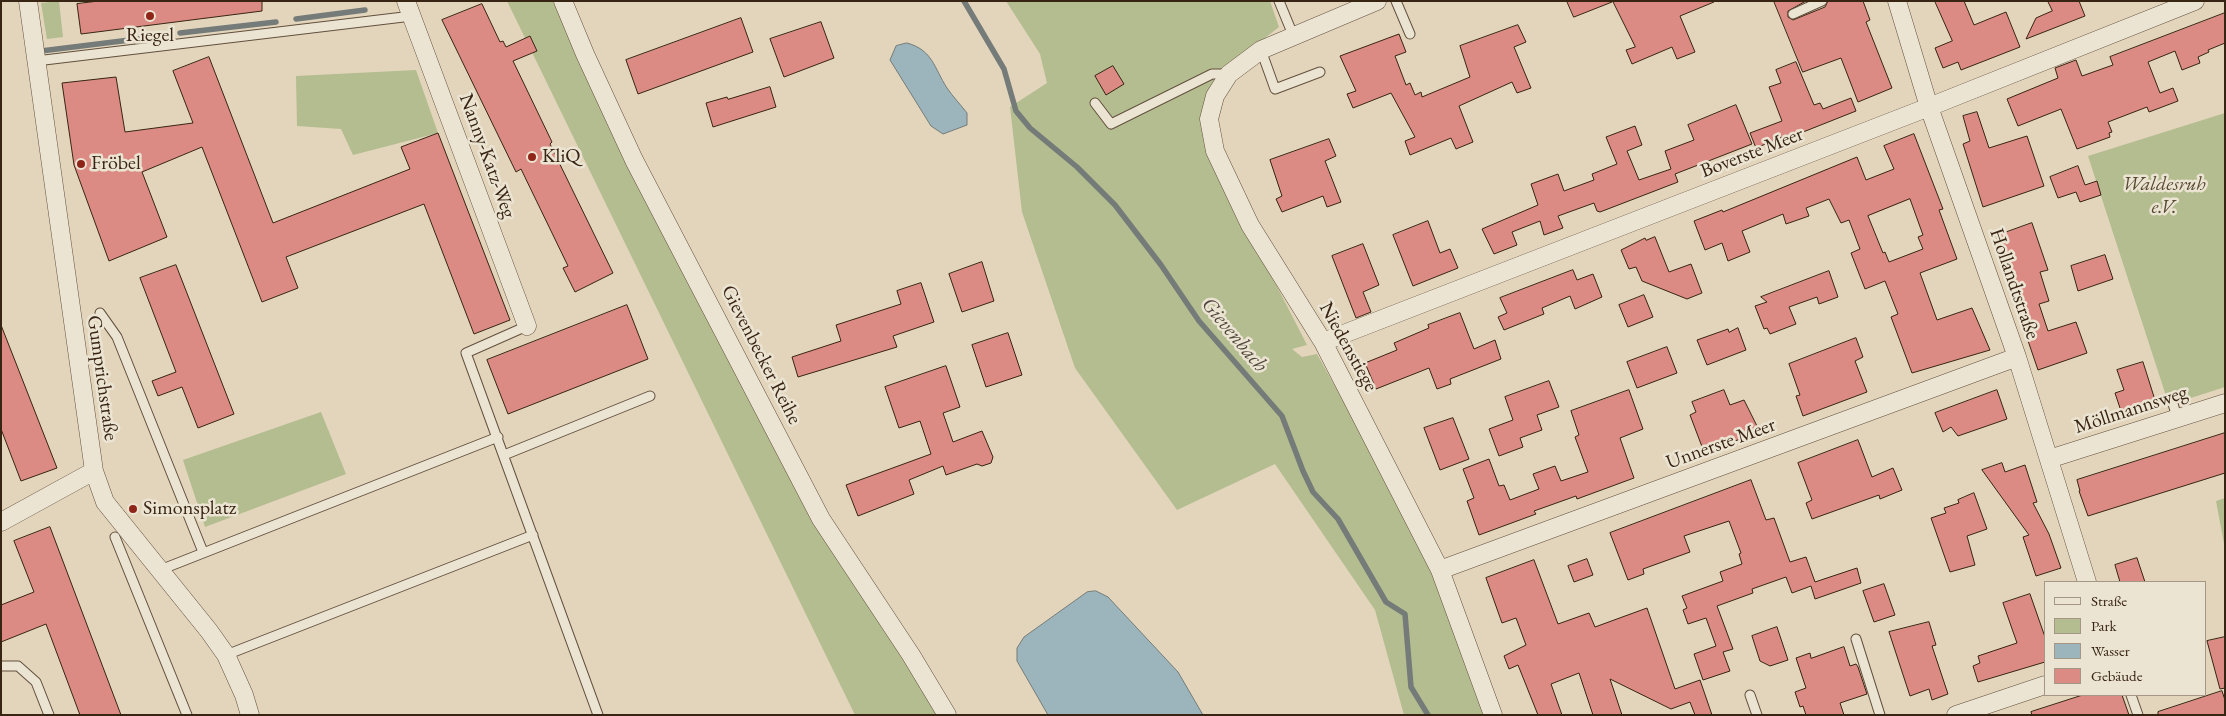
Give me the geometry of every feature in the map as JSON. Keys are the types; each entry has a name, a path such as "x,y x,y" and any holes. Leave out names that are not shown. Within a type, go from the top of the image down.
{"street":[{"name":"Gumprichstraße","path":"28,1 94,471 105,502 226,655 244,695 250,715"},
{"name":"Gievenbecker Reihe","path":"563,1 585,54 634,160 821,519 911,655 947,715"},
{"name":"Niedenstiege","path":"1377,1 1261,50 1229,74 1216,96 1209,119 1215,151 1250,225 1323,342 1440,570 1493,715"},
{"name":"Hollandtstraße","path":"1897,1 1929,107 2017,357 2087,581"},
{"name":"Boverste Meer","path":"1323,342 1929,107 2196,1"},
{"name":"Nanny-Katz-Weg","path":"409,9 527,326"},
{"name":"Unnerste Meer","path":"1440,570 2017,357"},
{"name":"Möllmannsweg","path":"2049,459 2225,403"},
{"path":"1,522 94,471"},
{"path":"1956,715 2044,685"}],"lane":[{"path":"1279,1 1293,35"},
{"path":"1396,1 1410,34"},
{"path":"1793,14 1822,1"},
{"path":"36,61 409,9"},
{"path":"1261,50 1275,89 1320,72"},
{"path":"1095,103 1112,124 1212,74 1229,74"},
{"path":"100,313 117,337 203,552"},
{"path":"527,326 466,353 598,715"},
{"path":"504,455 650,396"},
{"path":"2172,400 2178,418"},
{"path":"160,570 498,438"},
{"path":"226,655 533,535"},
{"path":"116,537 187,715"},
{"path":"1856,639 1880,715"},
{"path":"1,666 18,666 36,682 49,715"},
{"path":"1750,695 1757,715"},
{"path":"2131,696 2138,715"}],"green space":[{"path":"59,1 63,37 47,39 41,3"},
{"path":"507,1 555,1 842,561 938,715 855,715"},
{"path":"1006,1 1270,1 1279,27 1225,69 1204,118 1268,269 1307,345 1292,349 1302,357 1317,354 1398,501 1441,591 1485,715 1404,715 1375,610 1275,464 1177,510 1075,368 1022,212 1010,107 1047,83 1040,54"},
{"path":"416,70 438,133 353,155 341,129 297,126 296,76"},
{"name":"Waldesruh e.V.","path":"2225,113 2225,387 2169,405 2088,156"},
{"path":"321,412 346,474 205,527 183,460"},
{"path":"2225,498 2225,549 2216,501"}],"water":[{"path":"907,43 916,46 928,55 947,88 967,113 967,125 943,134 931,126 890,60 896,46"},
{"path":"1096,591 1108,597 1178,672 1203,715 1048,715 1017,661 1017,648 1024,637 1087,592"}],"building":[{"name":"Riegel","path":"99,1 262,1 262,11 81,34 77,4"},
{"path":"1567,1 1612,1 1612,2 1574,17"},
{"path":"1613,1 1714,2 1680,16 1695,52 1677,59 1672,47 1632,64 1626,50 1635,47"},
{"path":"1774,1 1806,1 1788,11 1788,17 1793,20 1825,7 1828,1 1863,1 1870,20 1866,22 1892,88 1858,102 1841,58 1803,72"},
{"path":"1935,1 1964,1 1974,25 2006,12 2020,47 1961,70 1958,62 1943,68 1935,48 1952,41"},
{"path":"2048,1 2079,1 2085,16 2026,39 2036,18 2052,11"},
{"name":"KliQ","path":"482,4 500,42 503,41 506,47 530,36 537,51 513,61 552,142 550,144 613,273 575,292 563,268 568,266 521,169 516,172 442,20"},
{"path":"2225,13 2225,43 2208,50 2209,52 2198,57 2200,63 2182,70 2175,51 2148,62 2160,93 2173,88 2178,101 2149,112 2147,107 2108,122 2112,132 2109,133 2110,137 2077,149 2061,109 2018,126 2007,99 2058,78 2055,68 2076,60 2082,76 2113,65 2110,57"},
{"path":"741,18 753,52 638,94 626,60"},
{"path":"821,22 834,58 784,77 770,39"},
{"path":"1518,25 1526,42 1514,47 1531,88 1517,93 1512,82 1459,106 1473,142 1456,149 1451,138 1410,155 1405,141 1415,137 1391,93 1353,108 1347,94 1356,91 1340,56 1399,34 1406,52 1395,56 1406,85 1410,83 1415,95 1421,92 1422,97 1470,77 1460,46"},
{"path":"209,57 273,223 410,169 401,147 438,133 510,320 474,334 424,204 286,257 298,288 262,302 202,147 142,172 167,237 109,261 74,165 62,83 116,77 125,132 193,123 173,71"},
{"path":"1796,62 1814,105 1820,103 1823,109 1851,98 1856,111 1788,138 1787,135 1756,148 1750,133 1782,121 1769,87 1781,83 1776,70"},
{"path":"1113,66 1124,84 1106,95 1095,76"},
{"path":"770,87 776,107 713,127 706,103"},
{"path":"1736,105 1752,144 1675,174 1678,182 1600,212 1597,211 1594,203 1558,216 1563,228 1544,235 1540,221 1512,232 1517,245 1494,254 1482,229 1538,205 1531,184 1558,174 1564,191 1594,180 1592,174 1617,164 1606,137 1635,126 1642,145 1627,151 1639,180 1671,169 1665,151 1694,140 1688,125"},
{"path":"1977,112 1989,148 2027,136 2044,186 1983,207 1963,144 1970,141 1963,116"},
{"path":"1914,134 1943,209 1939,210 1957,259 1920,273 1937,320 1972,308 1990,350 1912,373 1891,317 1898,314 1885,281 1865,289 1851,253 1860,249 1849,220 1841,223 1829,199 1806,208 1809,216 1786,224 1783,214 1742,231 1750,252 1728,261 1722,243 1705,250 1694,221 1722,210 1723,212 1857,157 1866,180 1894,169 1884,146","holes":["1910,199 1923,235 1918,237 1923,249 1889,262 1885,252 1883,253 1868,216"]},
{"path":"1329,139 1336,156 1325,161 1341,202 1327,207 1323,196 1282,212 1276,199 1282,196 1270,160"},
{"path":"2078,166 2085,185 2097,181 2101,195 2080,202 2076,192 2058,198 2050,177"},
{"path":"1428,221 1440,253 1450,249 1458,268 1413,286 1393,235"},
{"path":"2032,223 2048,270 2040,272 2049,301 2039,304 2048,331 2076,322 2087,353 2038,370 2024,329 2027,328 1996,236"},
{"path":"1655,237 1669,272 1691,264 1702,293 1687,299 1642,281 1636,267 1629,269 1621,250 1645,238 1646,240"},
{"path":"1363,244 1379,285 1363,292 1371,312 1356,318 1332,256"},
{"path":"2105,255 2113,279 2078,291 2071,266"},
{"path":"982,262 994,301 962,312 949,274"},
{"path":"176,265 234,414 198,428 182,387 158,396 152,381 176,372 140,278"},
{"path":"1573,270 1577,280 1593,274 1602,297 1575,309 1570,296 1542,308 1544,314 1504,330 1498,317 1507,313 1500,298"},
{"path":"1829,271 1838,297 1819,304 1817,297 1789,307 1796,324 1770,334 1767,328 1764,329 1755,306 1767,302 1761,297"},
{"path":"921,283 934,322 893,336 897,347 798,377 792,357 841,341 836,325 901,304 897,291"},
{"path":"1644,295 1653,317 1628,327 1619,305"},
{"path":"627,305 648,359 508,414 487,360"},
{"path":"1460,313 1474,349 1495,340 1501,359 1450,379 1451,384 1437,389 1429,368 1376,389 1365,363 1397,350 1394,343 1429,328 1428,325"},
{"path":"1,325 57,468 21,481 1,429"},
{"path":"1738,328 1746,350 1707,365 1697,340 1728,329 1729,332"},
{"path":"1008,333 1022,375 986,387 972,345"},
{"path":"1856,338 1863,357 1855,361 1867,392 1803,416 1796,396 1800,395 1789,364"},
{"path":"1667,347 1677,373 1637,388 1627,362"},
{"path":"2143,362 2155,400 2121,411 2115,393 2124,390 2117,370"},
{"path":"946,366 960,407 943,413 953,442 982,431 993,457 991,463 982,466 977,464 946,475 943,466 909,480 914,494 858,516 846,485 931,454 920,421 899,428 885,387"},
{"path":"1549,381 1559,407 1537,415 1542,430 1520,438 1523,447 1499,456 1489,429 1513,420 1505,397"},
{"path":"1629,390 1643,429 1620,438 1634,478 1577,499 1576,496 1534,511 1536,514 1479,535 1467,501 1474,498 1463,469 1489,459 1499,486 1504,485 1510,500 1539,489 1533,474 1555,466 1561,481 1588,472 1575,437 1579,435 1571,411"},
{"path":"1724,390 1730,405 1744,400 1760,432 1704,452 1690,415 1696,412 1692,402"},
{"path":"1997,390 2007,419 1958,436 1951,427 1943,432 1935,413"},
{"path":"1453,418 1469,459 1440,470 1424,428"},
{"path":"2225,433 2225,473 2088,516 2077,480"},
{"path":"1858,440 1872,477 1893,468 1902,490 1880,499 1879,495 1812,519 1806,503 1812,500 1798,463"},
{"path":"2002,463 2005,472 2025,465 2037,502 2033,503 2049,534 2061,568 2036,576 2023,537 2029,535 1982,470"},
{"path":"1751,480 1766,520 1774,518 1790,562 1806,557 1815,582 1857,568 1861,583 1815,599 1811,586 1792,593 1786,577 1752,589 1753,593 1717,606 1733,649 1723,652 1730,671 1703,680 1694,654 1716,646 1706,618 1688,624 1683,610 1687,608 1682,596 1723,581 1720,572 1742,564 1739,554 1741,553 1729,521 1684,536 1690,552 1643,569 1644,574 1628,580 1610,533"},
{"path":"1974,493 1987,529 1967,536 1975,565 1950,572 1931,518 1946,513 1944,508 1959,503 1958,500"},
{"path":"50,527 121,715 80,715 46,624 1,642 1,605 34,592 14,541"},
{"path":"2137,558 2145,581 2120,581 2115,565"},
{"path":"1587,559 1593,575 1574,582 1568,566"},
{"path":"1534,560 1558,624 1589,613 1595,627 1647,608 1675,689 1700,680 1712,715 1695,715 1690,702 1671,709 1610,679 1622,715 1593,715 1579,673 1551,684 1562,715 1538,715 1518,665 1509,669 1504,656 1526,645 1516,618 1502,623 1486,578"},
{"path":"1884,584 1895,615 1874,622 1863,591"},
{"path":"2030,594 2044,634 2044,662 1978,682 1973,666 1980,663 1978,656 2017,643 2003,603"},
{"path":"1929,622 1936,645 1932,646 1948,694 1932,700 1929,689 1910,696 1889,632"},
{"path":"1777,627 1788,660 1770,666 1760,661 1752,636"},
{"path":"2225,637 2225,688 2220,689 2207,641"},
{"path":"1844,647 1850,666 1856,664 1858,667 1867,694 1840,703 1844,715 1806,715 1803,706 1800,707 1795,692 1806,688 1796,658 1810,653 1811,658"},
{"path":"2222,691 2225,700 2225,715 2158,715 2158,712"},
{"path":"2080,696 2122,696 2129,715 2032,715 2031,712"}],"waterway":[{"name":"Gievenbach","path":"964,1 1004,69 1016,111 1030,128 1077,167 1115,205 1161,265 1199,321 1282,416 1313,492 1338,519 1386,602 1405,614 1411,687 1428,715"},
{"path":"296,19 365,10"},
{"path":"180,33 276,22"},
{"path":"40,48 41,51 146,38"}],"place":[{"name":"Riegel","path":"150,16"},
{"name":"KliQ","path":"532,157"},
{"name":"Fröbel","path":"81,164"},
{"name":"Simonsplatz","path":"133,509"}]}
